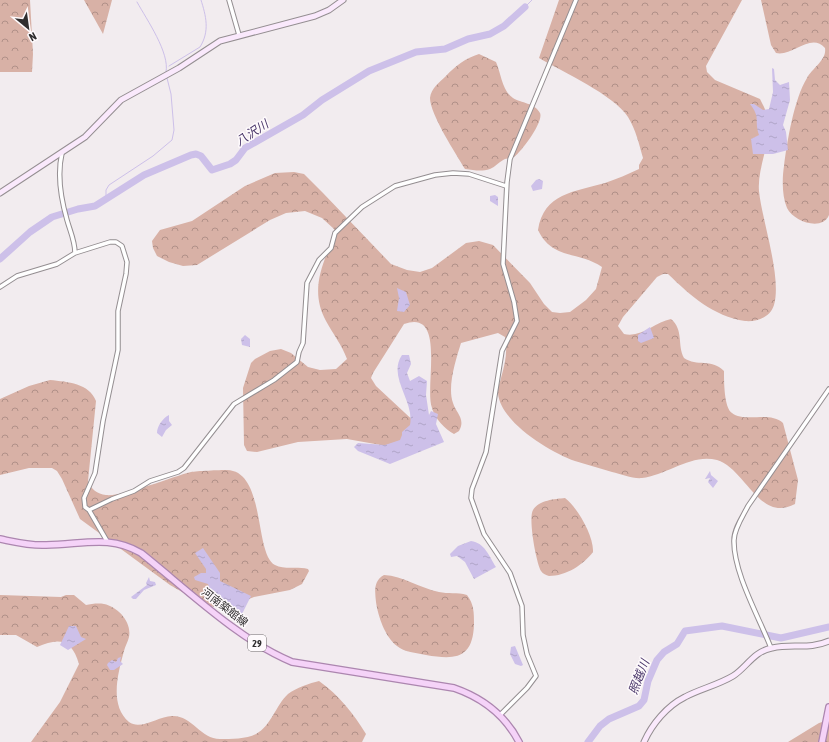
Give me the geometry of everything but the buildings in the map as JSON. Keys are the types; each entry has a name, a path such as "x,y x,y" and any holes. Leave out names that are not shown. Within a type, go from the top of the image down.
{"main road":[{"name":"河南築館線","path":"0,539 45,545 107,541 130,547 141,553 229,624 278,656 300,663 454,688 482,700 508,724 519,742"},
{"path":"822,742 829,707"}],"street":[{"path":"229,0 239,35"},
{"path":"0,193 86,137 121,100 164,77 220,41 315,16 329,10 343,0"},
{"path":"500,715 527,688 536,676 527,654 522,606 518,594 510,573 484,534 471,498 472,489 486,452 502,351 517,321 516,310 503,264 508,170 513,147 576,0"},
{"path":"62,153 59,174 66,218 75,245 75,252"},
{"path":"89,510 134,491 150,481 178,472 184,468 234,404 274,380 298,362 299,352 303,343 306,283 319,260 331,248 335,233 362,207 395,186 435,175 453,173 469,174 506,186"},
{"path":"0,287 17,276 57,264 75,252 110,242 116,242 122,246 127,262 118,312 118,350 102,421 95,474 84,498 85,507 89,510 107,541"},
{"path":"771,648 736,562 734,539 740,520 748,506 829,389"},
{"path":"644,742 668,708 685,697 732,676 744,668 755,656 771,648 812,647 829,640"}],"green space":[{"path":"0,0 30,0 33,54 32,72 0,72"},
{"path":"84,0 112,0 103,34"},
{"path":"559,0 742,0 706,66 707,72 715,80 760,99 767,114 769,127 760,173 759,191 774,265 776,293 774,305 766,316 758,320 745,321 733,318 723,315 703,304 668,274 663,274 657,277 623,317 618,326 624,334 631,335 643,332 659,323 671,319 678,328 684,358 689,361 714,365 724,371 724,387 727,406 732,413 743,417 766,417 779,420 783,423 798,480 795,504 783,508 772,506 762,501 736,473 727,465 717,460 698,459 661,473 638,478 580,462 553,451 517,425 507,415 501,404 498,389 505,363 506,347 505,337 498,333 461,343 453,373 451,396 454,407 460,416 461,427 459,431 454,434 435,416 432,408 430,398 430,338 425,327 417,322 404,324 371,378 376,386 419,426 403,449 347,439 298,442 257,452 247,451 244,445 243,388 251,363 255,359 270,351 281,349 291,353 308,367 320,370 336,369 347,359 321,310 318,287 322,266 335,234 334,229 322,218 305,211 286,213 270,220 197,265 183,266 169,262 157,256 153,248 152,241 160,230 192,221 245,186 275,173 294,172 304,174 391,264 407,270 420,272 432,268 466,243 479,241 493,245 530,283 544,304 552,312 570,312 586,300 596,289 602,267 593,262 558,251 551,246 544,240 538,230 541,218 547,208 562,196 609,181 639,169 639,165 643,158 637,137 628,117 612,100 539,58"},
{"path":"761,0 829,0 829,215 820,223 808,223 790,213 785,203 783,182 789,133 798,97 809,74 822,60 825,48 820,44 814,43 788,52 776,53 771,45"},
{"path":"479,54 496,62 504,86 509,95 516,100 535,107 540,113 539,122 532,136 514,157 503,160 490,169 481,171 465,169 434,114 430,98 434,88 453,69 465,60"},
{"path":"50,380 77,384 88,390 96,401 88,481 95,491 100,494 114,495 194,472 227,470 239,474 248,484 254,498 264,546 269,558 275,565 286,568 308,569 309,571 302,584 290,590 254,597 224,609 205,605 170,585 80,519 57,471 52,468 29,468 0,475 0,399 29,386"},
{"path":"565,498 575,508 584,522 591,538 593,552 574,569 555,576 549,576 541,571 537,559 531,522 533,510 543,502"},
{"path":"384,575 405,580 439,592 467,595 474,612 474,624 473,636 466,651 454,657 436,657 407,651 400,648 393,642 383,626 378,614 376,602 376,584 380,577"},
{"path":"0,595 61,597 66,595 74,595 86,605 104,604 119,612 123,616 128,626 129,639 124,649 119,669 117,698 123,715 129,722 134,724 145,724 168,716 173,716 186,720 213,738 229,739 248,737 256,734 266,726 288,694 303,686 319,681 333,692 345,705 366,734 362,742 31,742 60,702 79,664 73,649 64,642 52,642 37,647 16,635 0,635"},
{"path":"829,720 829,742 788,742 819,723"}],"water":[{"path":"772,68 774,69 775,80 780,85 789,82 790,100 783,125 786,132 788,150 773,154 753,154 751,139 759,135 756,116 750,104 754,104 763,110 769,109 773,92"},
{"path":"539,179 543,181 542,189 533,191 531,186 536,180"},
{"path":"495,195 498,197 498,206 490,201 490,196"},
{"path":"397,288 406,292 410,305 404,312 397,311 399,298"},
{"path":"650,327 654,338 641,343 638,341 638,335"},
{"path":"245,335 250,339 250,347 242,345 241,339"},
{"path":"402,355 409,355 411,364 407,373 410,381 419,376 427,381 426,395 429,415 431,411 438,414 436,424 444,442 390,464 358,451 354,447 358,443 385,445 400,440 402,432 410,425 409,407 399,380 398,372 398,363"},
{"path":"169,415 169,421 172,425 166,430 162,437 157,433 158,428 163,420"},
{"path":"710,471 711,475 718,481 713,488 708,482 710,478 705,479"},
{"path":"471,541 480,544 483,547 489,554 496,567 474,579 465,562 457,556 451,557 450,554 458,546"},
{"path":"203,548 220,573 220,581 251,596 237,624 226,614 225,607 211,593 208,584 195,580 194,577 201,573 206,573 206,569 195,553"},
{"path":"149,577 150,581 155,582 156,585 144,590 136,599 133,599 131,597 147,585 146,583"},
{"path":"69,626 76,626 81,637 86,639 68,650 60,645"},
{"path":"515,646 523,665 521,666 515,664 510,654 511,647"},
{"path":"121,657 120,661 123,664 114,670 110,670 107,665 108,663 112,660 116,662 118,658"}],"waterway":[{"path":"169,66 200,47 203,41 206,24 201,0"},
{"path":"525,7 532,0"},
{"path":"137,2 161,46 165,56 166,72"},
{"name":"八沢川","path":"0,259 30,232 52,217 78,209 95,206 144,175 191,155 196,154 201,156 212,170 230,164 236,160 245,148 303,115 322,100 369,71 416,52 445,49 468,39 490,34 504,26 525,7"},
{"path":"106,200 106,190 109,185 153,156 172,140 174,130 171,94 167,78"},
{"name":"照越川","path":"588,742 600,726 609,719 639,706 644,700 648,681 657,660 664,652 677,644 685,631 722,626 781,638 829,627"}]}
